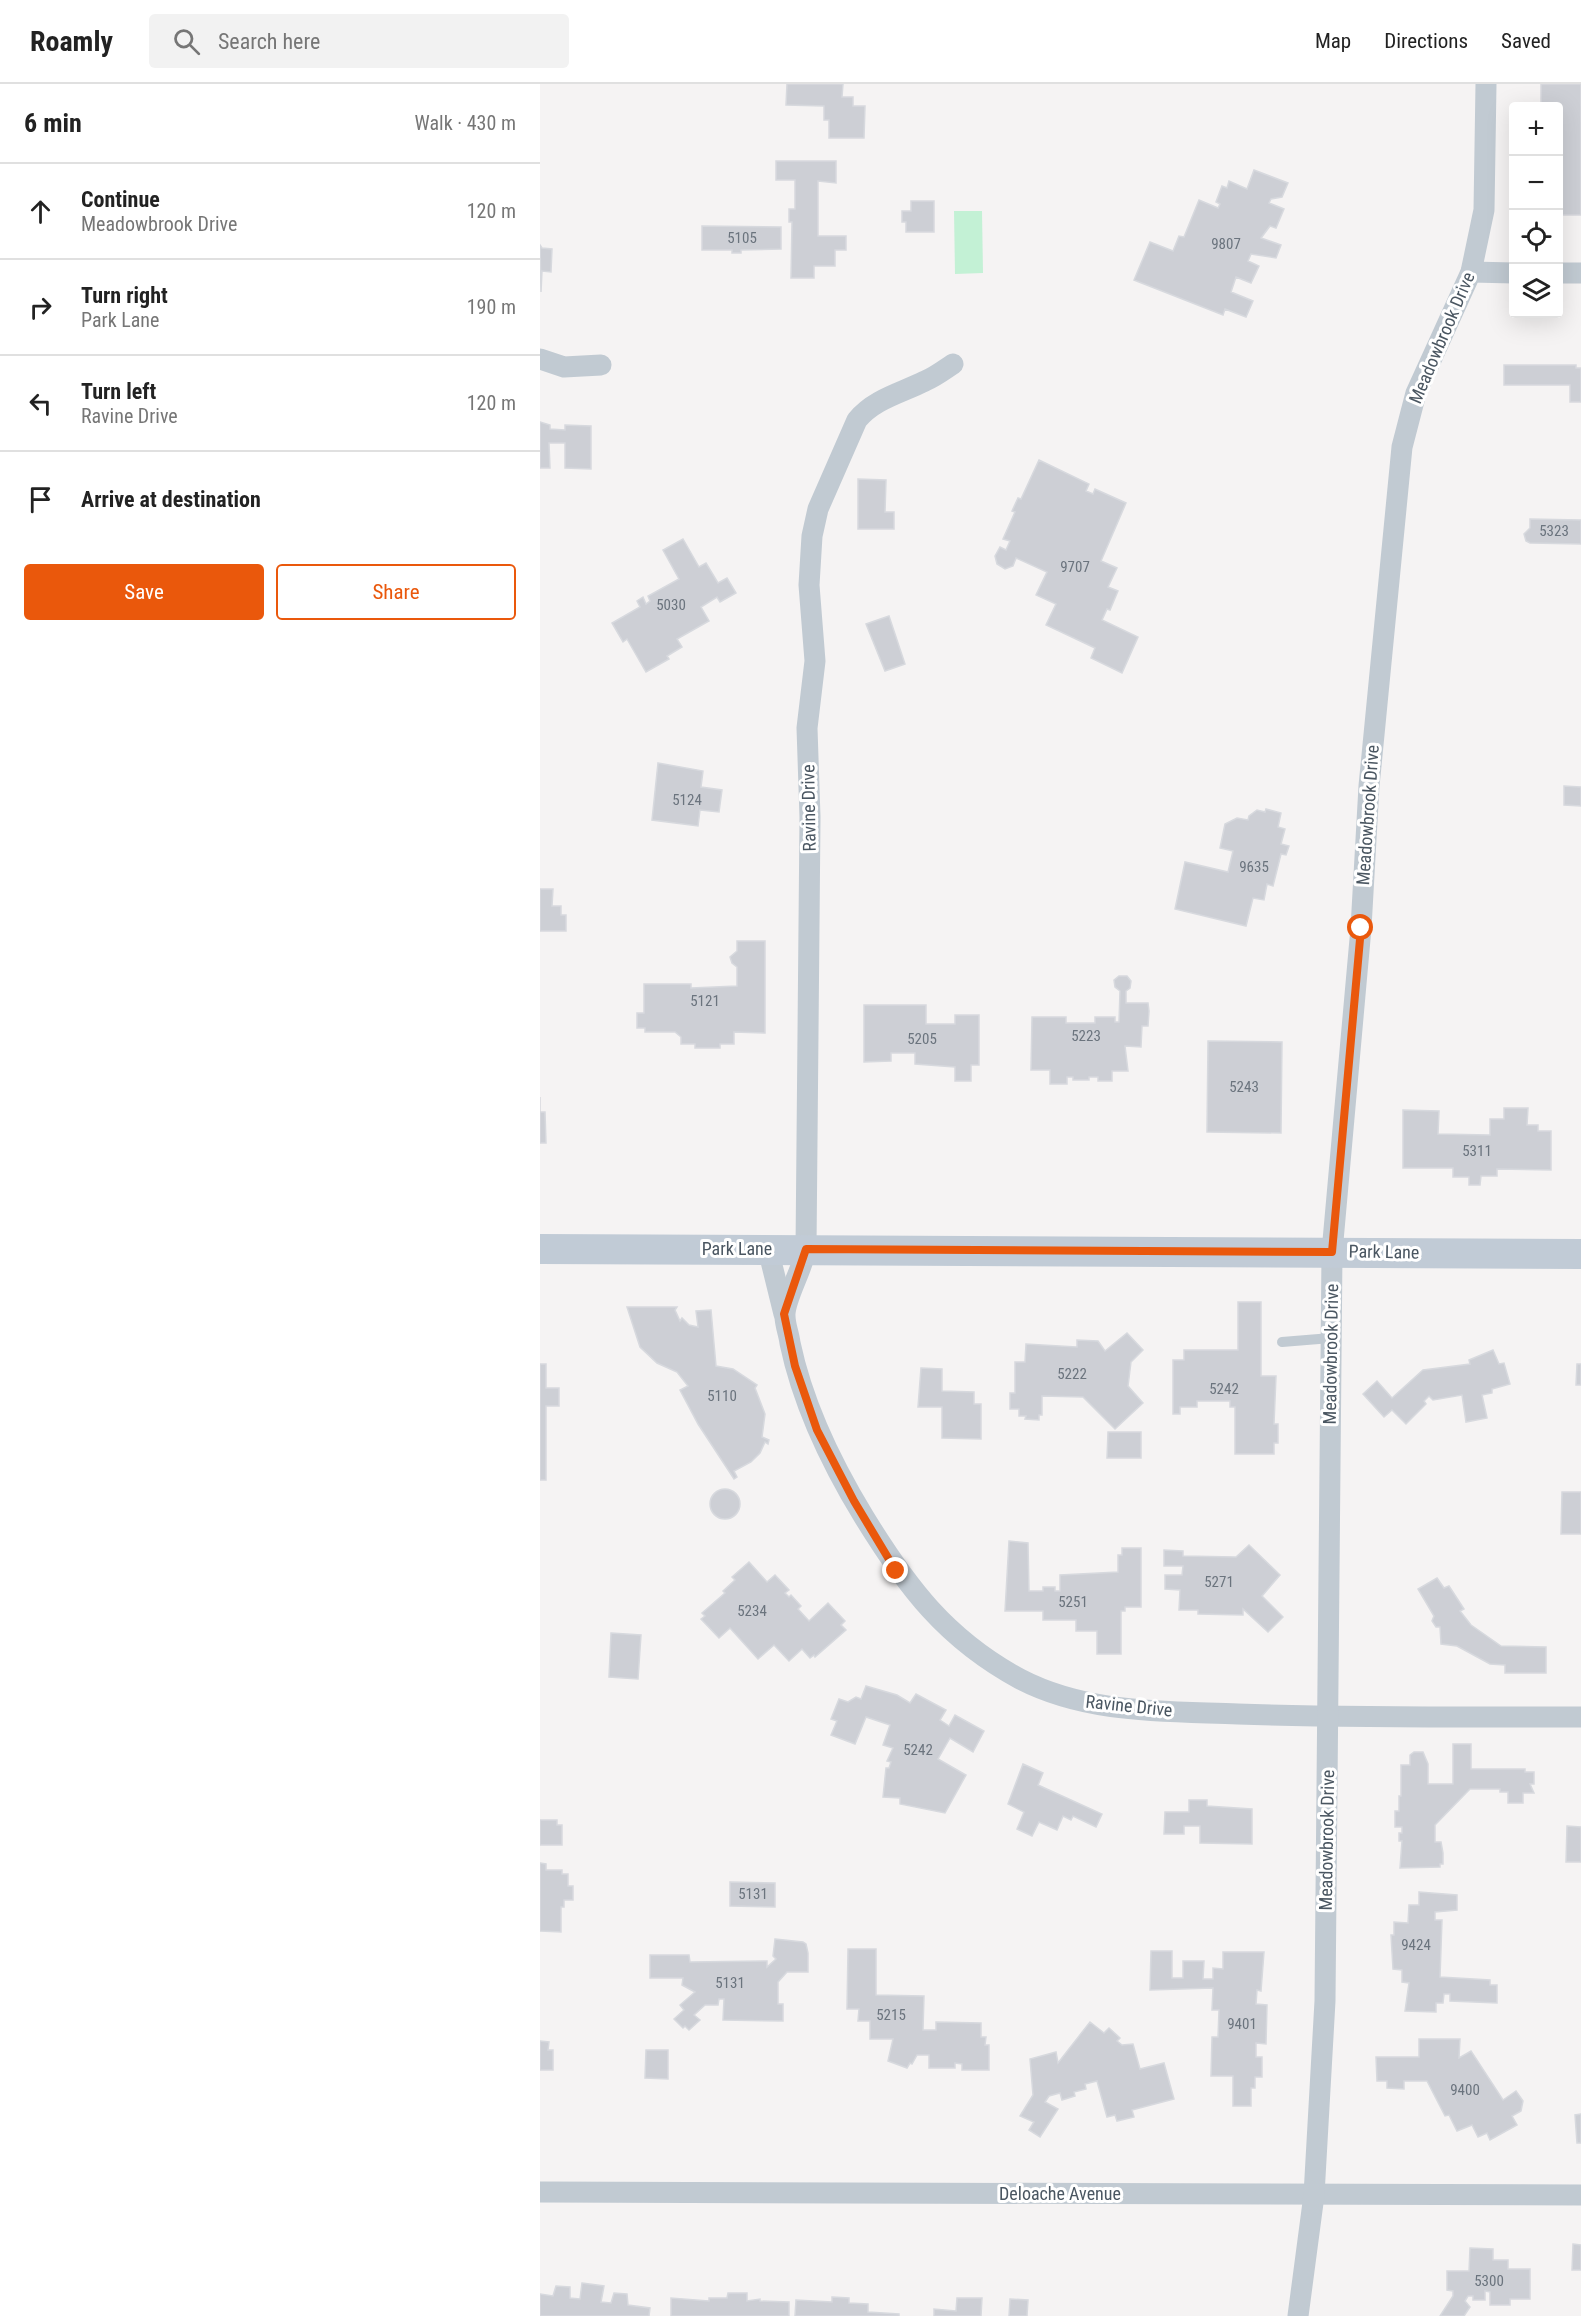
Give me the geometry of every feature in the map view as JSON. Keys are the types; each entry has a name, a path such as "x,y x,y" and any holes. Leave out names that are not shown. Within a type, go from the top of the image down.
{"street":[{"name":"Meadowbrook Drive","path":"1298,2316 1314,2195 1325,2001 1332,1252 1361,928 1369,786 1402,447 1416,393 1471,272 1484,210 1486,84"},
{"path":"1471,272 1509,273"},
{"path":"1563,273 1581,273"},
{"path":"540,359 564,367 601,365"},
{"name":"Ravine Drive","path":"784,1314 806,1249 810,828 807,728 815,661 809,585 812,536 818,509 857,420 865,410 926,381 953,364"},
{"name":"Park Lane","path":"540,1249 1581,1254"},
{"name":"Ravine Drive","path":"768,1249 795,1366 817,1430 854,1501 896,1571 934,1616 969,1646 1022,1680 1058,1695 1091,1704 1137,1709 1329,1718 1581,1717"},
{"name":"Deloache Avenue","path":"540,2192 1581,2195"}],"lane":[{"path":"1282,1342 1330,1338"}],"green space":[{"path":"954,211 982,211 983,273 955,274"}],"building":[{"path":"787,84 843,84 842,97 853,97 853,106 865,106 864,138 829,138 829,120 824,120 824,106 786,105"},
{"path":"1541,84 1581,84 1581,215 1563,215 1563,102 1541,102"},
{"path":"776,161 836,161 836,183 818,181 818,236 846,236 846,250 835,250 835,266 814,266 814,278 791,278 792,222 789,222 789,209 795,209 795,180 776,180"},
{"path":"1254,170 1288,183 1282,197 1271,199 1269,203 1284,209 1276,228 1270,226 1261,238 1281,245 1276,258 1251,254 1248,261 1259,266 1251,283 1236,277 1231,292 1253,301 1246,317 1225,309 1223,315 1134,280 1150,242 1173,251 1179,236 1184,237 1199,200 1218,208 1220,204 1216,202 1222,186 1227,188 1229,181 1247,189"},
{"path":"911,201 934,201 934,232 906,232 906,222 902,222 902,211 911,211"},
{"path":"702,226 781,227 781,249 741,250 741,253 732,253 732,250 702,250"},
{"path":"540,245 542,248 552,249 551,272 542,271 541,292"},
{"path":"1504,365 1576,365 1576,368 1581,368 1581,402 1570,402 1570,385 1504,385"},
{"path":"540,422 550,425 550,429 565,430 565,425 591,426 591,469 565,468 565,443 549,443 550,468 540,468"},
{"path":"1039,460 1089,484 1086,491 1093,494 1095,489 1126,503 1101,561 1117,568 1108,587 1118,591 1110,610 1107,609 1102,620 1138,637 1122,673 1091,658 1095,648 1046,625 1056,604 1036,595 1047,572 1016,558 1013,566 1005,569 997,564 995,556 1000,547 1006,550 1010,541 1003,539 1015,512 1012,511 1018,498 1021,499"},
{"path":"858,479 886,480 885,512 894,512 894,529 858,529"},
{"path":"1530,519 1581,520 1581,544 1530,543 1526,541 1524,534 1530,528"},
{"path":"683,539 699,567 706,563 718,583 727,578 736,593 720,602 717,597 701,607 709,621 677,639 682,647 667,656 669,659 646,672 627,639 623,642 612,623 640,607 637,601 643,597 646,604 650,601 648,596 679,579 663,550"},
{"path":"889,616 905,664 885,671 866,624"},
{"path":"658,763 703,771 701,787 722,790 719,812 700,810 698,826 652,820"},
{"path":"1564,786 1581,787 1581,806 1564,805"},
{"path":"1266,809 1281,813 1278,827 1285,829 1281,844 1289,846 1286,855 1281,854 1273,886 1267,884 1264,900 1253,898 1246,926 1175,909 1185,862 1228,872 1233,851 1220,848 1225,824 1237,818 1248,820 1249,816 1257,810 1265,812"},
{"path":"540,889 553,889 552,906 561,906 561,915 566,915 566,931 540,931"},
{"path":"737,941 765,941 765,1033 734,1032 734,1044 720,1044 720,1048 695,1048 695,1044 681,1044 681,1037 675,1032 645,1032 645,1028 637,1028 637,1013 644,1013 644,984 691,984 691,988 737,986 737,967 732,963 730,957 737,951"},
{"path":"1119,976 1127,976 1131,981 1130,988 1126,991 1126,1003 1148,1003 1149,1011 1148,1026 1142,1026 1141,1047 1125,1046 1128,1071 1112,1071 1112,1081 1098,1081 1098,1077 1089,1077 1089,1080 1073,1080 1073,1077 1067,1077 1067,1084 1050,1084 1050,1070 1031,1070 1032,1017 1066,1017 1066,1023 1095,1023 1095,1017 1115,1017 1115,1022 1119,1022 1120,991 1115,987 1114,980"},
{"path":"864,1005 926,1005 926,1024 955,1024 955,1015 979,1015 979,1065 971,1065 971,1081 955,1081 955,1067 915,1064 915,1053 891,1053 891,1061 864,1062"},
{"path":"1208,1041 1282,1042 1281,1133 1207,1132"},
{"path":"1504,1108 1528,1108 1527,1125 1538,1125 1538,1131 1551,1131 1551,1170 1497,1169 1497,1176 1481,1176 1480,1185 1469,1185 1469,1177 1453,1177 1453,1168 1403,1168 1403,1110 1439,1111 1438,1134 1490,1135 1490,1119 1504,1119"},
{"path":"540,1112 545,1112 546,1143 540,1143"},
{"path":"1238,1302 1261,1302 1261,1376 1276,1376 1274,1424 1278,1424 1278,1443 1274,1443 1274,1454 1235,1454 1235,1407 1230,1407 1230,1401 1197,1401 1197,1407 1180,1407 1180,1414 1173,1414 1173,1360 1184,1360 1184,1350 1238,1350"},
{"path":"627,1307 677,1307 675,1310 680,1321 682,1318 689,1325 698,1327 696,1311 711,1310 716,1366 733,1369 757,1385 755,1388 765,1414 762,1437 769,1440 768,1444 765,1442 760,1453 751,1462 734,1471 737,1477 734,1479 698,1424 680,1390 688,1386 677,1372 657,1363 640,1347"},
{"path":"1127,1333 1143,1350 1131,1362 1128,1386 1143,1403 1115,1429 1083,1397 1042,1396 1042,1415 1039,1415 1039,1420 1025,1419 1026,1416 1019,1416 1019,1409 1010,1409 1010,1393 1015,1393 1015,1362 1025,1362 1026,1344 1077,1347 1077,1340 1098,1341 1105,1351"},
{"path":"1493,1350 1499,1364 1504,1363 1510,1384 1492,1389 1492,1393 1482,1395 1487,1418 1466,1422 1462,1395 1433,1400 1429,1396 1424,1401 1426,1404 1406,1424 1392,1410 1384,1417 1363,1394 1377,1381 1392,1398 1423,1370 1470,1364 1469,1360"},
{"path":"540,1364 546,1364 546,1388 559,1388 559,1406 546,1406 546,1480 540,1480"},
{"path":"1577,1364 1581,1364 1581,1385 1576,1385"},
{"path":"921,1368 942,1369 942,1391 974,1392 974,1404 981,1404 981,1439 942,1438 942,1407 918,1407"},
{"path":"1108,1432 1141,1432 1141,1458 1107,1458"},
{"path":"725,1489 731,1490 739,1498 739,1510 731,1518 725,1519 719,1518 711,1510 710,1504 711,1498 719,1490"},
{"path":"1562,1492 1581,1492 1581,1534 1561,1534"},
{"path":"1009,1541 1028,1543 1029,1591 1043,1591 1043,1587 1055,1587 1055,1591 1060,1591 1060,1575 1118,1572 1118,1555 1122,1555 1122,1548 1141,1548 1141,1607 1125,1607 1125,1611 1121,1611 1121,1654 1097,1654 1097,1631 1076,1631 1076,1620 1043,1620 1043,1611 1005,1611"},
{"path":"1249,1545 1280,1575 1262,1596 1283,1617 1268,1632 1243,1609 1243,1615 1198,1614 1198,1610 1179,1610 1180,1590 1165,1589 1165,1575 1182,1575 1183,1566 1164,1566 1164,1550 1183,1551 1183,1556 1236,1557"},
{"path":"749,1562 767,1582 775,1575 789,1590 785,1593 789,1597 791,1595 801,1606 798,1609 809,1621 828,1603 845,1621 841,1625 846,1630 815,1657 814,1655 810,1658 802,1649 789,1661 774,1645 758,1659 730,1628 719,1638 701,1619 705,1616 702,1613 725,1593 723,1591 735,1580 732,1577"},
{"path":"1437,1578 1444,1588 1449,1586 1464,1609 1460,1611 1471,1625 1501,1646 1546,1647 1546,1673 1505,1673 1505,1665 1490,1664 1457,1646 1441,1644 1440,1627 1436,1627 1432,1621 1434,1616 1418,1589"},
{"path":"611,1633 641,1635 638,1679 609,1677"},
{"path":"866,1686 897,1695 910,1703 916,1694 946,1710 940,1720 949,1726 955,1715 984,1731 973,1752 950,1738 938,1759 966,1775 945,1813 900,1804 900,1798 883,1797 886,1768 889,1768 891,1762 887,1761 893,1748 883,1745 890,1725 866,1717 855,1744 831,1735 837,1721 831,1719 839,1699 848,1702 856,1697 861,1699"},
{"path":"1453,1744 1471,1744 1471,1769 1525,1769 1525,1772 1534,1772 1534,1784 1530,1784 1534,1793 1523,1793 1523,1803 1508,1803 1508,1792 1500,1792 1500,1789 1470,1789 1435,1825 1435,1842 1441,1842 1443,1864 1440,1864 1440,1867 1400,1868 1402,1841 1399,1841 1399,1833 1402,1833 1402,1827 1395,1827 1395,1811 1399,1811 1399,1796 1401,1796 1401,1765 1410,1765 1410,1755 1414,1752 1423,1752 1428,1764 1428,1784 1453,1784"},
{"path":"1023,1764 1043,1773 1038,1785 1102,1814 1096,1827 1073,1816 1071,1820 1063,1816 1057,1830 1039,1822 1032,1836 1017,1829 1024,1812 1008,1804"},
{"path":"1189,1800 1207,1800 1207,1806 1252,1809 1252,1844 1200,1843 1200,1826 1184,1826 1184,1834 1164,1834 1165,1812 1189,1812"},
{"path":"540,1820 557,1820 557,1825 562,1825 562,1845 540,1845"},
{"path":"1567,1826 1581,1827 1581,1862 1566,1862"},
{"path":"540,1863 546,1864 546,1870 562,1870 562,1874 568,1874 568,1886 573,1886 573,1900 564,1900 564,1907 561,1907 561,1932 540,1931"},
{"path":"730,1882 775,1883 775,1907 730,1906"},
{"path":"1419,1892 1457,1895 1457,1910 1435,1912 1435,1920 1442,1920 1440,1977 1490,1980 1490,1985 1497,1985 1497,2003 1450,2001 1450,1994 1444,1994 1443,2003 1436,2003 1436,2012 1405,2011 1409,1983 1402,1982 1402,1970 1393,1969 1391,1935 1394,1935 1394,1922 1408,1923 1409,1905 1419,1905"},
{"path":"775,1939 803,1942 806,1944 808,1953 808,1972 787,1972 778,1982 778,2004 783,2004 783,2021 723,2020 724,1999 719,1999 718,2005 705,2005 694,2015 700,2020 689,2030 685,2026 683,2028 674,2019 684,2010 680,2005 695,1992 682,1985 683,1978 650,1978 650,1955 689,1955 690,1962 767,1961 767,1967 776,1959 773,1956"},
{"path":"848,1949 876,1949 876,1995 924,1996 923,2030 936,2030 936,2022 981,2023 981,2037 986,2037 985,2045 989,2045 989,2070 962,2070 962,2064 955,2063 955,2068 929,2068 929,2055 917,2055 907,2068 888,2061 893,2039 870,2039 870,2021 858,2021 859,2009 847,2009"},
{"path":"1151,1951 1172,1951 1172,1978 1183,1978 1183,1961 1204,1961 1203,1979 1213,1979 1213,1968 1223,1969 1223,1952 1264,1952 1261,1991 1257,1990 1256,2004 1267,2005 1266,2044 1256,2043 1256,2057 1262,2057 1262,2077 1255,2077 1255,2088 1251,2088 1251,2106 1233,2106 1233,2076 1211,2076 1212,2037 1218,2037 1219,2010 1212,2010 1213,1988 1150,1990"},
{"path":"1090,2022 1104,2033 1109,2028 1120,2038 1117,2041 1122,2045 1133,2044 1140,2069 1164,2063 1174,2099 1132,2110 1134,2117 1117,2121 1115,2115 1107,2117 1097,2081 1085,2084 1086,2089 1074,2092 1075,2096 1062,2100 1060,2093 1049,2096 1045,2102 1058,2109 1040,2137 1029,2130 1034,2122 1020,2116 1033,2095 1030,2059 1056,2052 1058,2063"},
{"path":"1419,2039 1460,2039 1459,2058 1471,2051 1503,2100 1516,2091 1523,2101 1521,2111 1512,2116 1517,2125 1490,2140 1487,2133 1478,2137 1472,2125 1457,2131 1449,2115 1445,2116 1427,2081 1404,2081 1404,2089 1387,2088 1387,2081 1377,2081 1376,2057 1419,2057"},
{"path":"540,2041 549,2042 548,2050 553,2050 553,2070 540,2070"},
{"path":"646,2050 668,2050 668,2079 645,2078"},
{"path":"1581,2114 1581,2143 1577,2143 1575,2115"},
{"path":"1573,2244 1581,2245 1581,2270 1572,2270"},
{"path":"1470,2248 1493,2249 1493,2260 1508,2260 1508,2269 1530,2269 1530,2299 1510,2299 1510,2305 1490,2305 1490,2292 1485,2291 1485,2300 1473,2300 1473,2296 1468,2296 1465,2301 1470,2307 1464,2316 1440,2316 1453,2296 1453,2291 1447,2290 1447,2271 1469,2271"},
{"path":"582,2283 604,2286 601,2302 611,2303 614,2293 627,2294 628,2305 650,2308 649,2316 540,2316 540,2294 553,2296 556,2286 570,2287 570,2298 580,2299"},
{"path":"728,2293 747,2293 747,2301 760,2299 760,2301 789,2302 789,2316 671,2316 671,2298 709,2301 709,2298 727,2298"},
{"path":"832,2297 849,2298 849,2303 868,2304 868,2312 899,2314 899,2316 795,2316 796,2300 832,2302"},
{"path":"957,2298 982,2298 981,2316 934,2316 934,2309 956,2311"},
{"path":"1010,2299 1028,2300 1027,2316 1009,2316"}],"route":[{"path":"896,1571 854,1501 817,1430 795,1366 784,1314 804,1261 806,1249 1332,1252 1361,928"}]}
